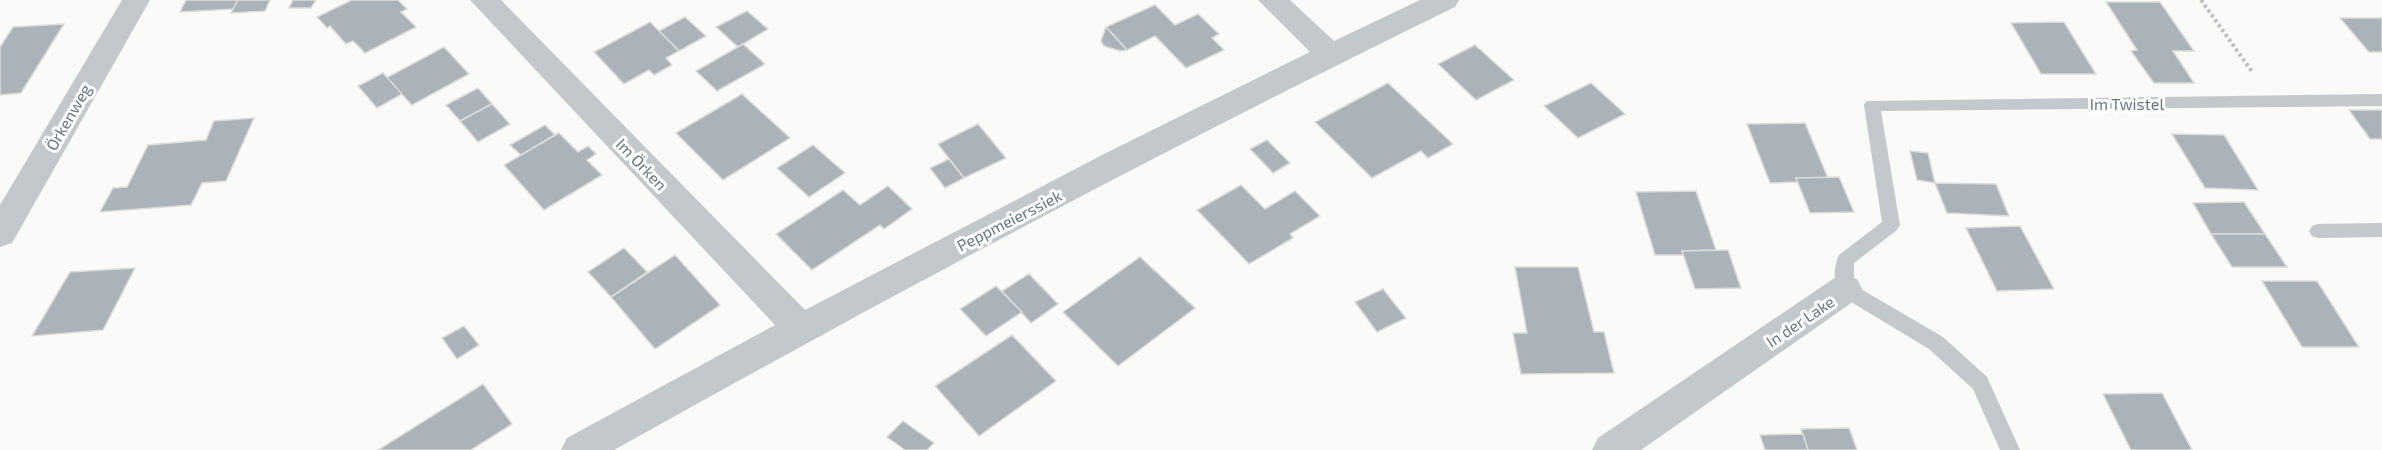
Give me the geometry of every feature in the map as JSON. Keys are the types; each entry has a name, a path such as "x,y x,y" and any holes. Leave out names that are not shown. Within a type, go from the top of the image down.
{"street":[{"name":"Örkenweg","path":"0,234 136,0"},
{"name":"Im Örken","path":"484,0 800,327"},
{"path":"1272,0 1330,54"},
{"name":"Peppmeierssiek","path":"580,450 800,327 1330,54 1445,0"},
{"name":"In der Lake","path":"1611,450 1845,290"}],"lane":[{"name":"Im Twistel","path":"1872,105 2382,100"},
{"name":"In der Lake","path":"1845,290 1845,260 1891,225 1872,105"},
{"path":"2318,231 2382,230"},
{"path":"1845,290 1936,343 1980,383 2010,450"}],"path":[{"path":"2201,0 2273,102"}],"building":[{"path":"186,0 238,0 234,9 180,12"},
{"path":"238,0 270,0 265,11 231,13"},
{"path":"293,0 316,0 311,8 289,8"},
{"path":"352,0 398,0 407,9 401,12 416,27 365,53 353,41 346,44 330,26 327,28 317,17"},
{"path":"2106,2 2160,2 2194,51 2173,51 2194,83 2154,83 2131,51 2137,50"},
{"path":"1155,5 1175,25 1198,14 1219,34 1212,38 1224,50 1186,68 1155,36 1127,50 1106,27"},
{"path":"747,11 768,29 738,47 716,27"},
{"path":"685,17 706,36 679,51 659,31"},
{"path":"2340,18 2382,18 2382,52 2369,52"},
{"path":"650,22 679,51 666,58 672,65 654,75 649,70 624,84 594,52"},
{"path":"2064,22 2096,74 2041,74 2011,23"},
{"path":"64,24 21,93 0,95 0,47 13,27"},
{"path":"1106,27 1127,50 1120,51 1104,46 1101,41"},
{"path":"743,44 765,64 717,91 696,71"},
{"path":"1475,45 1514,80 1476,100 1438,64"},
{"path":"444,47 469,74 412,105 386,78"},
{"path":"383,73 402,94 377,108 358,86"},
{"path":"1388,83 1453,144 1428,158 1421,151 1372,178 1315,122"},
{"path":"1591,83 1625,114 1578,138 1544,106"},
{"path":"478,88 492,104 460,121 446,105"},
{"path":"742,94 790,138 723,180 676,133"},
{"path":"492,104 510,124 478,142 460,121"},
{"path":"2349,110 2382,110 2382,139 2370,139"},
{"path":"254,118 226,181 202,183 191,205 100,212 113,188 127,187 148,145 206,140 214,121"},
{"path":"1805,123 1828,178 1796,178 1798,182 1770,183 1747,124"},
{"path":"978,124 1006,158 964,178 938,144"},
{"path":"545,125 555,135 521,155 510,145"},
{"path":"559,133 578,152 588,146 596,154 587,160 602,175 544,210 504,165"},
{"path":"2172,134 2224,135 2258,190 2205,188"},
{"path":"1267,140 1290,163 1273,173 1250,149"},
{"path":"813,145 845,173 809,197 777,168"},
{"path":"1910,151 1928,153 1935,183 1917,180"},
{"path":"949,159 964,178 945,188 930,168"},
{"path":"1839,177 1854,212 1810,213 1796,178"},
{"path":"1935,183 1996,184 2009,216 1947,213"},
{"path":"1241,185 1265,209 1295,191 1320,216 1290,234 1293,238 1249,264 1197,210"},
{"path":"888,186 912,209 884,229 880,225 812,270 776,234 843,190 860,205"},
{"path":"1696,191 1716,250 1682,251 1684,255 1655,255 1636,192"},
{"path":"2244,202 2265,234 2211,234 2193,203"},
{"path":"2020,226 2054,289 1997,291 1966,228"},
{"path":"2211,234 2265,234 2287,267 2232,267"},
{"path":"624,248 647,272 611,297 588,272"},
{"path":"1728,250 1741,288 1695,289 1682,251"},
{"path":"675,255 720,305 655,349 611,297"},
{"path":"1140,257 1195,308 1118,366 1063,312"},
{"path":"1515,267 1578,267 1594,332 1604,332 1614,373 1521,374 1513,333 1527,333"},
{"path":"135,268 103,330 32,336 70,272"},
{"path":"1029,274 1058,304 1031,323 1002,291"},
{"path":"2262,281 2317,281 2359,347 2302,347"},
{"path":"996,286 1022,312 986,336 960,309"},
{"path":"1383,289 1406,318 1377,332 1355,302"},
{"path":"464,326 479,345 457,359 442,338"},
{"path":"1012,335 1056,381 979,436 935,386"},
{"path":"483,384 512,424 471,450 378,450"},
{"path":"2162,393 2192,450 2131,450 2103,394"},
{"path":"903,421 934,443 927,450 905,450 887,437"},
{"path":"1849,428 1857,450 1808,450 1801,429"},
{"path":"1803,434 1808,450 1765,450 1760,435"}]}
